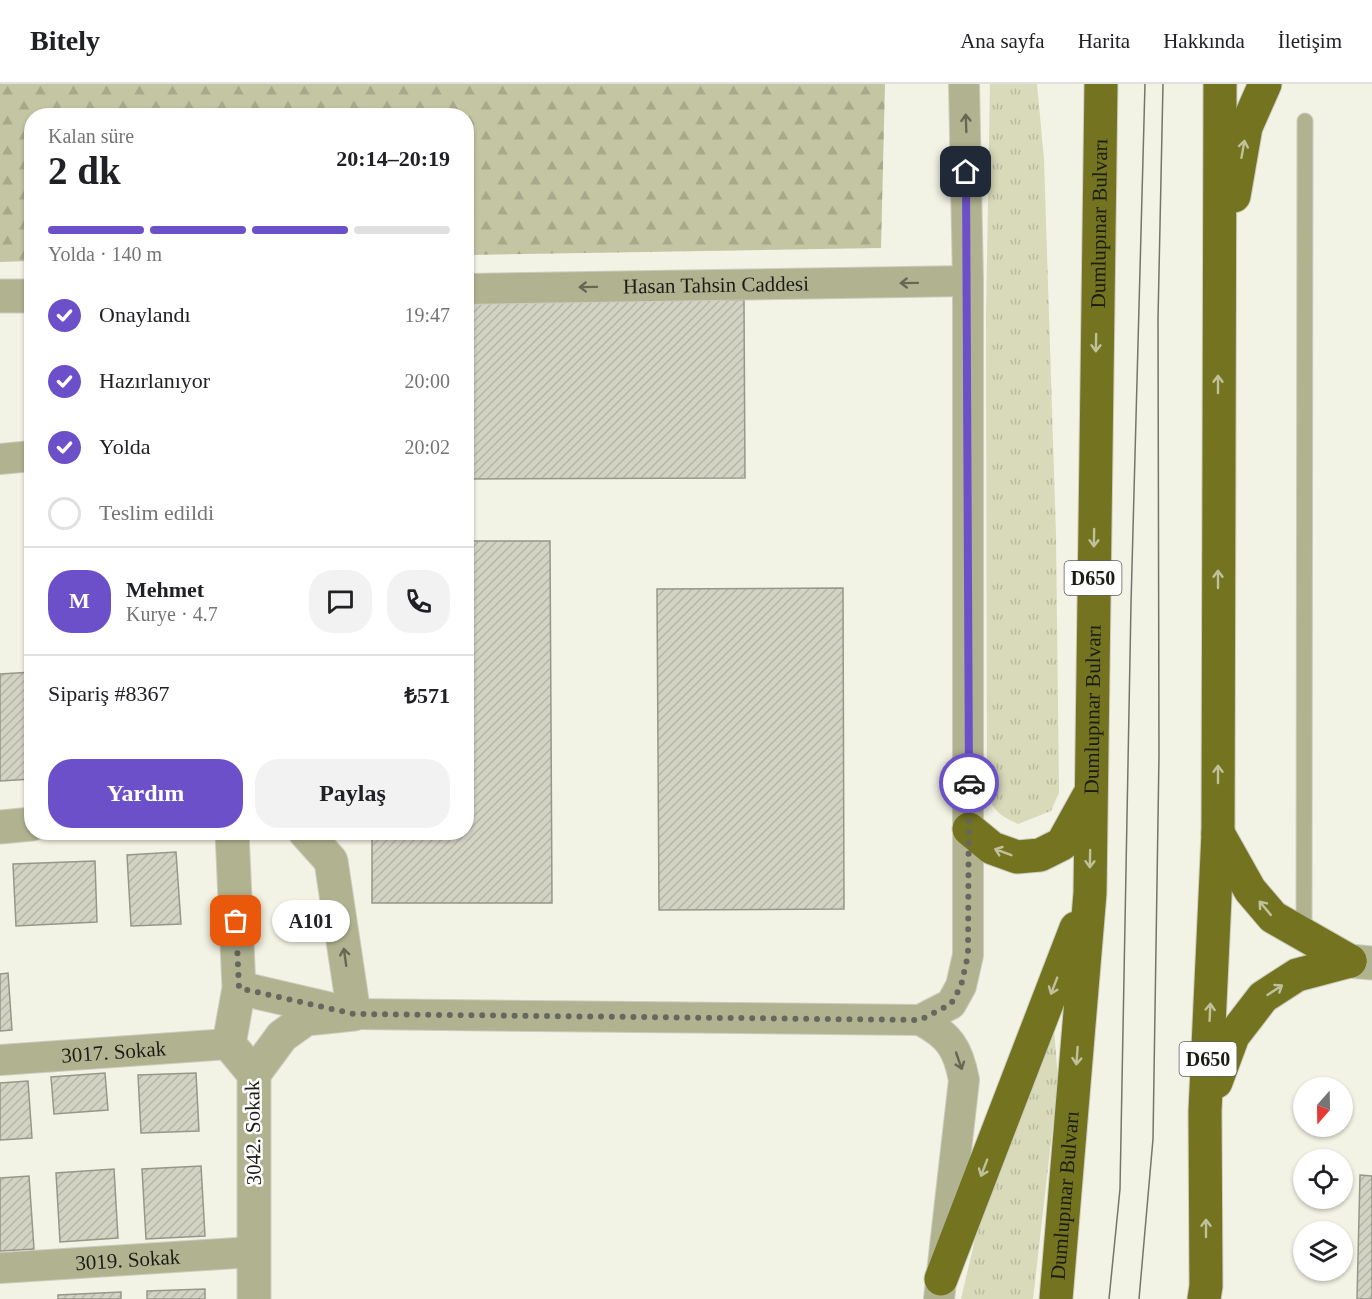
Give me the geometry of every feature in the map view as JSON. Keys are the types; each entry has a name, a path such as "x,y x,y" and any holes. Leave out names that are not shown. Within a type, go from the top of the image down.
{"highway":[{"path":"1078,84 1097,264"},
{"name":"Dumlupınar Bulvarı","path":"1056,1299 1090,892 1101,84"},
{"name":"D650","path":"1207,1295 1205,1111 1218,833 1220,84"},
{"path":"1218,289 1246,127 1265,84"},
{"path":"969,828 992,848 1017,857 1040,855 1062,844 1091,792"},
{"path":"1218,833 1250,890 1273,917 1304,936 1361,962"},
{"path":"940,1289 1090,892"},
{"path":"1205,1111 1233,1036 1263,997 1297,975 1361,962"}],"street":[{"path":"920,1020 951,1004 961,986 968,955 968,281 964,84"},
{"name":"Hasan Tahsin Caddesi","path":"474,289 968,281"},
{"path":"0,296 24,296"},
{"path":"0,459 24,457"},
{"path":"0,827 24,825"},
{"path":"229,1044 239,988 232,840"},
{"path":"330,847 354,1014"},
{"path":"239,988 354,1014"},
{"path":"254,1074 282,1036 306,1019 354,1014 920,1020 938,1029 951,1042 960,1059 964,1080 940,1289"},
{"name":"3017. Sokak","path":"0,1060 229,1044"},
{"name":"3042. Sokak","path":"229,1044 254,1074 254,1299"},
{"name":"3019. Sokak","path":"0,1268 254,1252"}],"lane":[{"path":"1304,936 1305,121"}],"green space":[{"path":"0,84 885,84 881,248 474,255 474,108 24,108 24,261 0,262"},
{"path":"990,84 1037,84 1044,159 1056,535 1059,793 1051,811 1018,824 999,813 987,794 986,316"},
{"path":"1053,1015 1058,1080 1033,1299 961,1299 989,1180"}],"building":[{"path":"474,300 744,300 745,478 474,479"},
{"path":"474,541 550,541 552,903 372,903 372,840 474,840"},
{"path":"843,588 844,909 659,910 657,589"},
{"path":"24,672 24,780 0,781 0,674"},
{"path":"176,852 181,924 131,926 127,855"},
{"path":"95,861 97,922 16,926 13,864"},
{"path":"8,973 12,1030 0,1031 0,974"},
{"path":"105,1073 108,1110 54,1114 51,1077"},
{"path":"196,1073 199,1131 141,1133 138,1075"},
{"path":"28,1081 32,1138 0,1140 0,1083"},
{"path":"201,1166 205,1236 146,1239 142,1169"},
{"path":"114,1169 118,1238 60,1242 56,1173"},
{"path":"1360,1175 1372,1176 1372,1299 1357,1299"},
{"path":"29,1176 34,1249 0,1251 0,1178"},
{"path":"205,1289 205,1299 147,1299 147,1291"},
{"path":"121,1292 121,1299 58,1299 58,1295"}],"tram line":[{"path":"1109,1299 1120,1189 1131,604 1145,84"},
{"path":"1139,1299 1153,1139 1159,755 1158,319 1163,84"}],"way so far":[{"path":"236,921 239,988 354,1014 920,1020 951,1004 961,986 968,955 969,783"}],"place":[{"name":"A101","path":"236,921"}],"route":[{"path":"966,172 969,783"}]}
